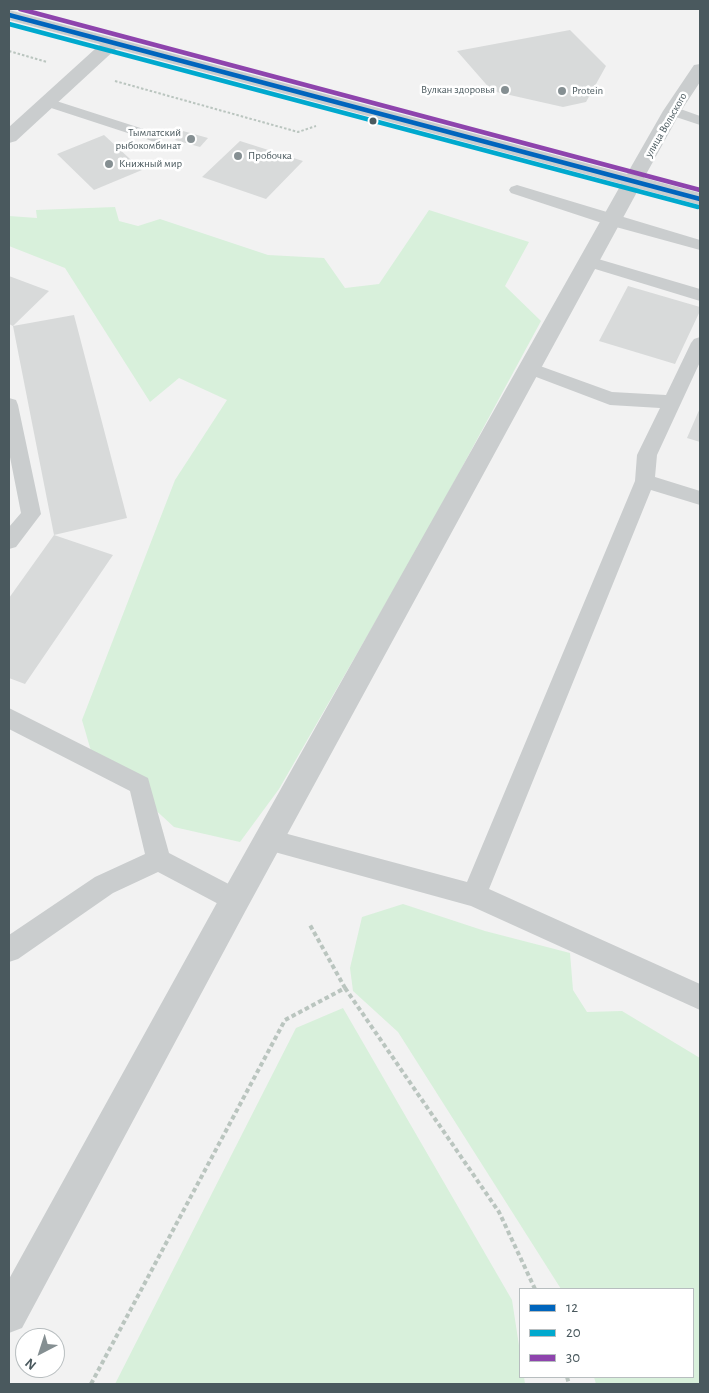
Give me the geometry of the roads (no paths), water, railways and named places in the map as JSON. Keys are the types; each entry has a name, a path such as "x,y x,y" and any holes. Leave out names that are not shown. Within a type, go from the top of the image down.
{"street":[{"path":"9,15 700,199"},
{"path":"9,137 112,43"},
{"name":"улица Вольского","path":"9,1315 235,900 588,260 672,111 700,69"}],"lane":[{"path":"47,102 154,137"},
{"path":"672,111 700,121"},
{"path":"517,190 611,220 700,245"},
{"path":"588,260 700,295"},
{"path":"474,895 645,480 647,455 700,343"},
{"path":"529,368 610,398 672,402"},
{"path":"9,404 31,514 9,541"},
{"path":"645,480 700,498"},
{"path":"9,718 140,785 159,860 235,900"},
{"path":"269,840 474,895 700,997"},
{"path":"9,950 104,885 159,860"}],"place":[{"name":"Вулкан здоровья","path":"505,90"},
{"name":"Protein","path":"562,91"},
{"name":"Тымлатский рыбокомбинат","path":"191,139"},
{"name":"Пробочка","path":"238,156"},
{"name":"Книжный мир","path":"109,164"}]}
